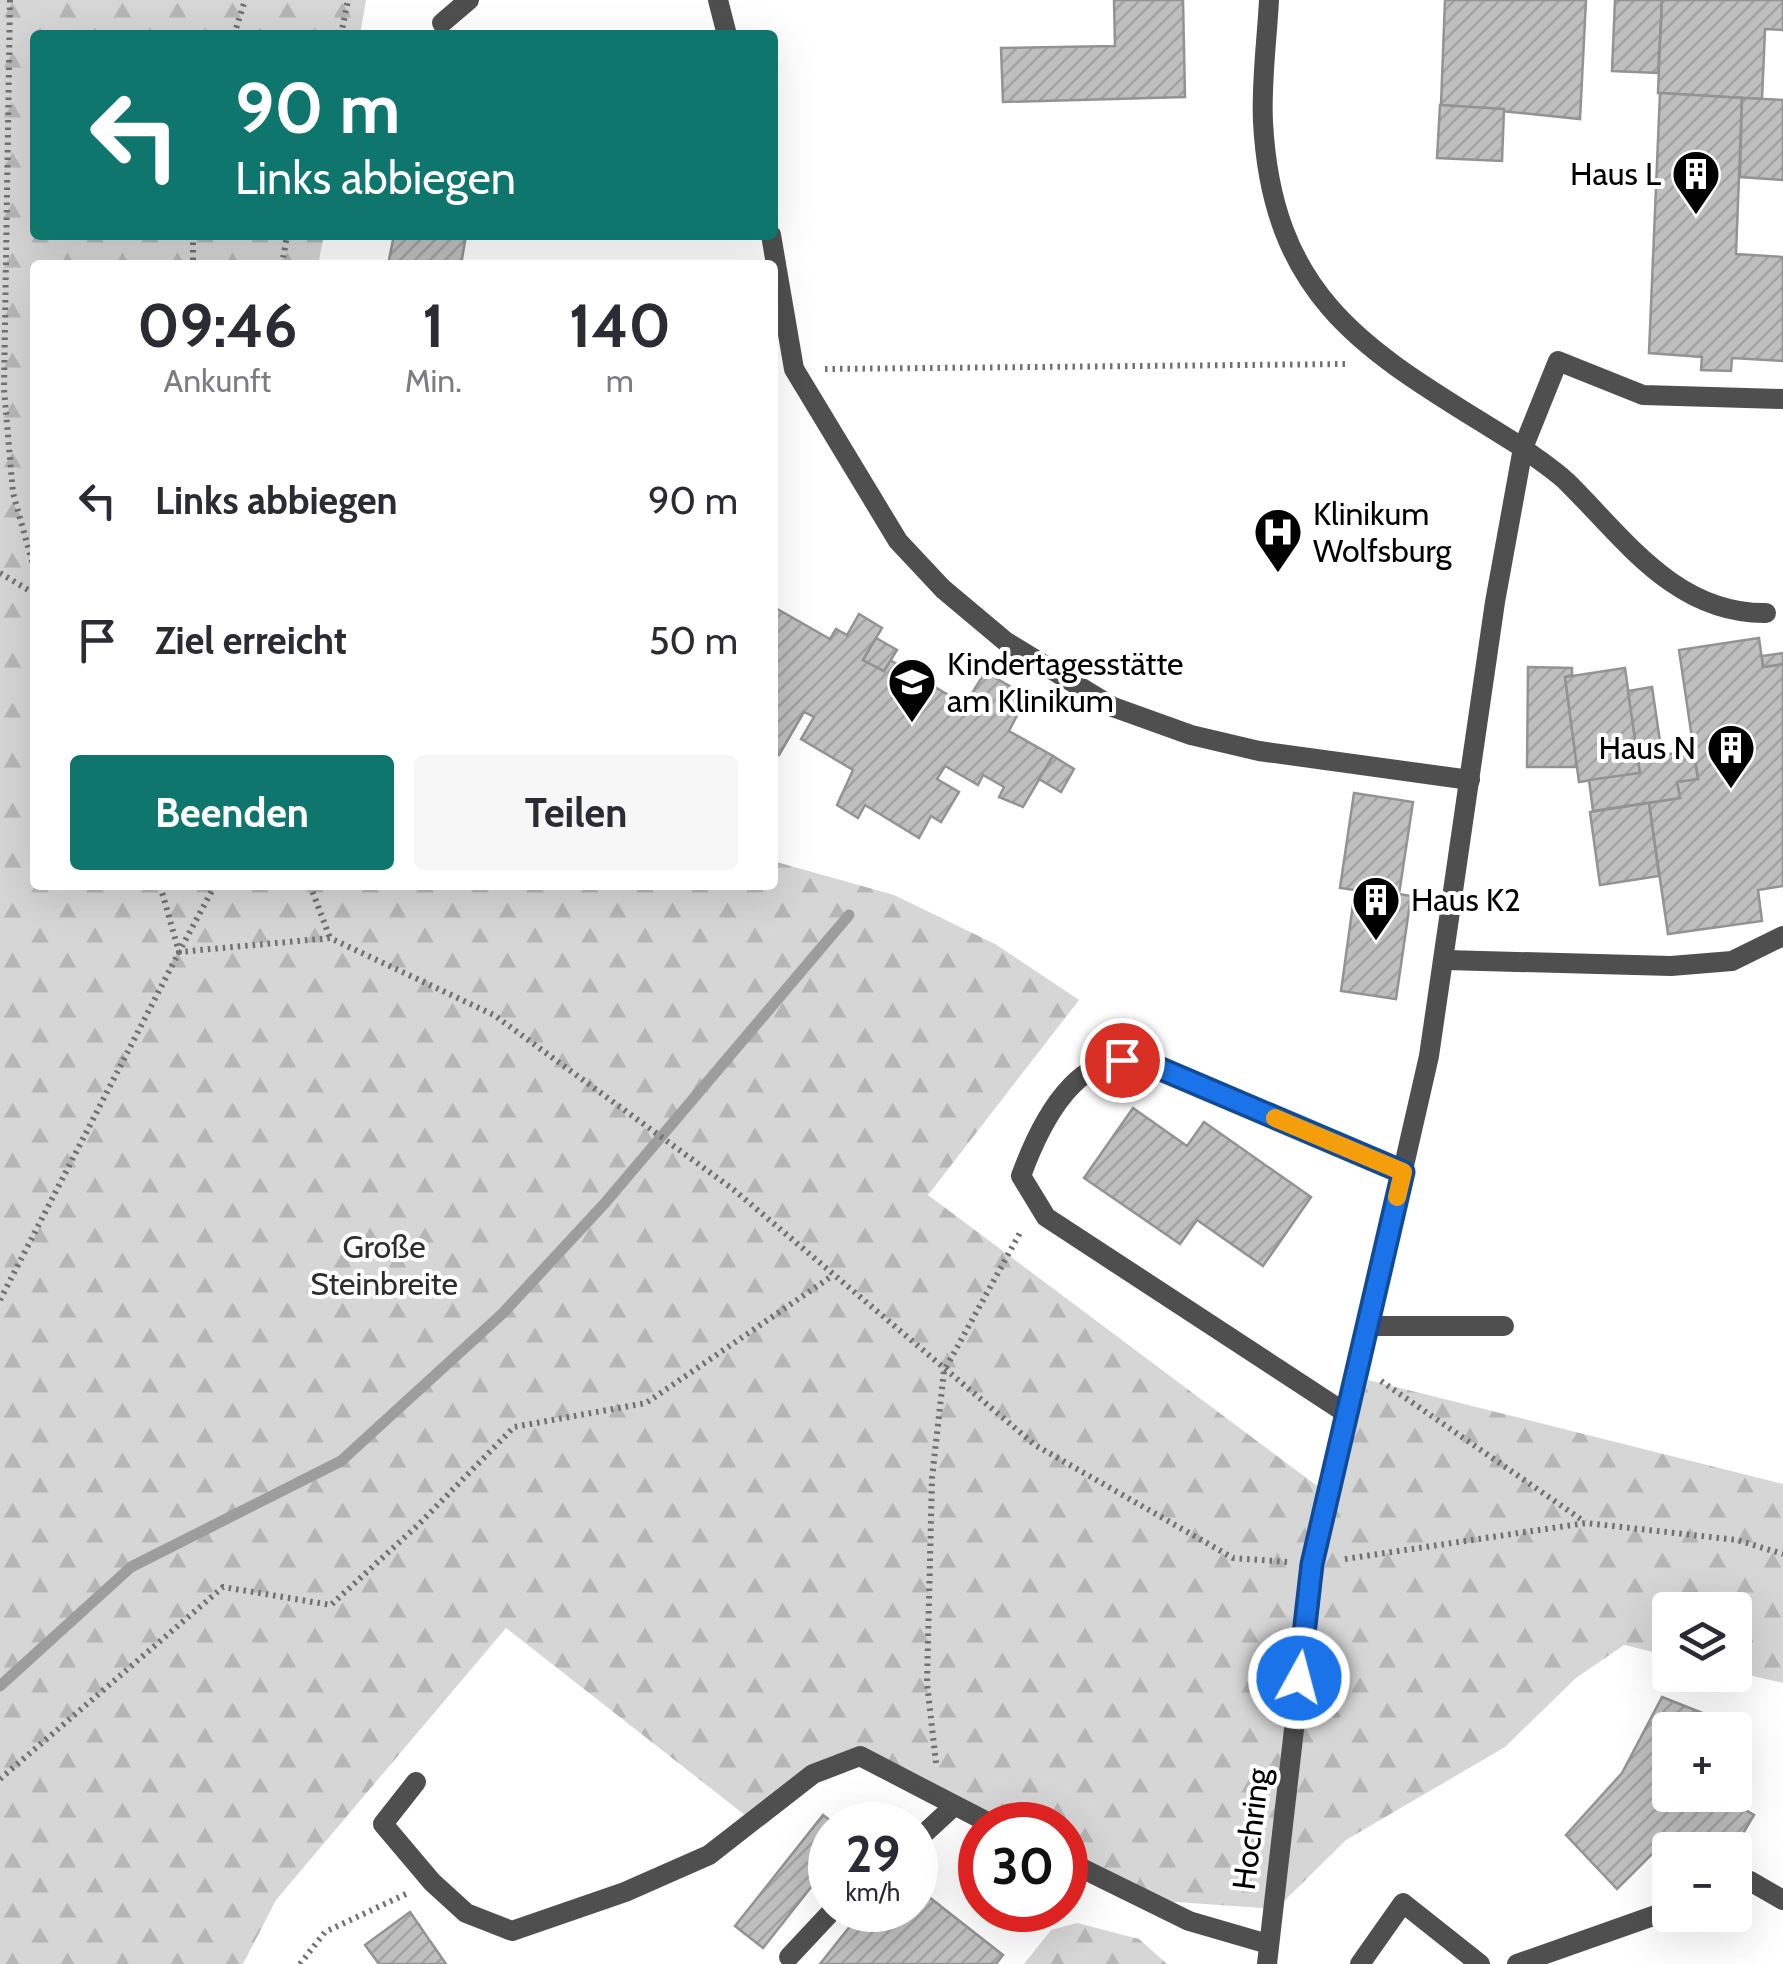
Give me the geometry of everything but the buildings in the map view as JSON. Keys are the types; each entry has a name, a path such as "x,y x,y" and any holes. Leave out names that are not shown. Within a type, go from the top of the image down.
{"street":[{"path":"442,23 469,0"},
{"path":"718,0 726,30"},
{"path":"1268,0 1262,118 1274,209 1312,290 1342,324 1390,364 1523,448 1564,479 1646,565 1700,600 1722,608 1766,612"},
{"path":"778,313 783,369 898,542 1005,641 1113,708 1191,735 1260,751 1470,780"},
{"name":"Hochring","path":"1268,1954 1312,1564 1429,1056 1523,448 1558,361 1643,395 1783,399"},
{"path":"1446,960 1671,966 1732,961 1783,936"},
{"path":"1347,1414 1046,1217 1021,1176 1036,1134 1083,1074 1122,1060 1154,1066 1403,1172"},
{"path":"1369,1326 1504,1326"},
{"path":"416,1782 384,1824 432,1882 466,1913 512,1931 626,1892 709,1856 813,1774 860,1756 958,1808"},
{"path":"938,1813 947,1802"},
{"path":"1088,1871 1268,1954"},
{"path":"1752,1882 1783,1900"},
{"path":"1360,1964 1403,1903 1480,1964"},
{"path":"1517,1964 1652,1916"},
{"path":"789,1957 812,1932"}],"path":[{"path":"10,0 4,390 14,493 30,553"},
{"path":"236,30 245,0"},
{"path":"342,30 348,0"},
{"path":"783,369 1390,364"},
{"path":"0,573 30,591"},
{"path":"161,890 180,952"},
{"path":"0,1300 212,890"},
{"path":"312,890 330,938"},
{"path":"180,952 330,938 494,1015 734,1190 1035,1445 1233,1558 1312,1564 1586,1522 1737,1540 1783,1554"},
{"path":"947,1802 927,1683 932,1478 944,1371 1035,1204"},
{"path":"0,1779 222,1587 331,1605 420,1524 514,1427 646,1403 832,1276"},
{"path":"1359,1366 1586,1522"},
{"path":"300,1964 324,1932 432,1882"}],"green space":[{"name":"Große Steinbreite","path":"0,0 366,0 361,30 30,30 30,240 323,240 319,260 30,260 30,890 778,890 778,862 894,895 995,944 1079,1000 928,1195 1336,1500 1368,1380 1783,1484 1783,1683 1752,1676 1752,1592 1652,1592 1652,1652 1624,1645 1576,1678 1505,1747 1346,1840 1276,1909 1148,1900 1088,1870 1088,1802 958,1802 958,1806 861,1755 755,1823 506,1628 276,1900 243,1964 0,1964"},
{"path":"1088,1926 1139,1939 1167,1964 1024,1964 1049,1932 1088,1932"}],"waterway":[{"path":"0,1686 131,1567 341,1461 503,1313 605,1203 849,915"}],"slow traffic":[{"path":"1275,1118 1403,1172 1397,1197"}],"place":[{"name":"Haus L","path":"1696,216"},
{"name":"Klinikum Wolfsburg","path":"1278,574"},
{"name":"Kindertagesstätte am Klinikum","path":"912,724"},
{"name":"Haus N","path":"1731,790"},
{"name":"Haus K2","path":"1376,942"}],"route":[{"path":"1122,1060 1154,1066 1403,1172 1312,1564 1299,1678"}]}
